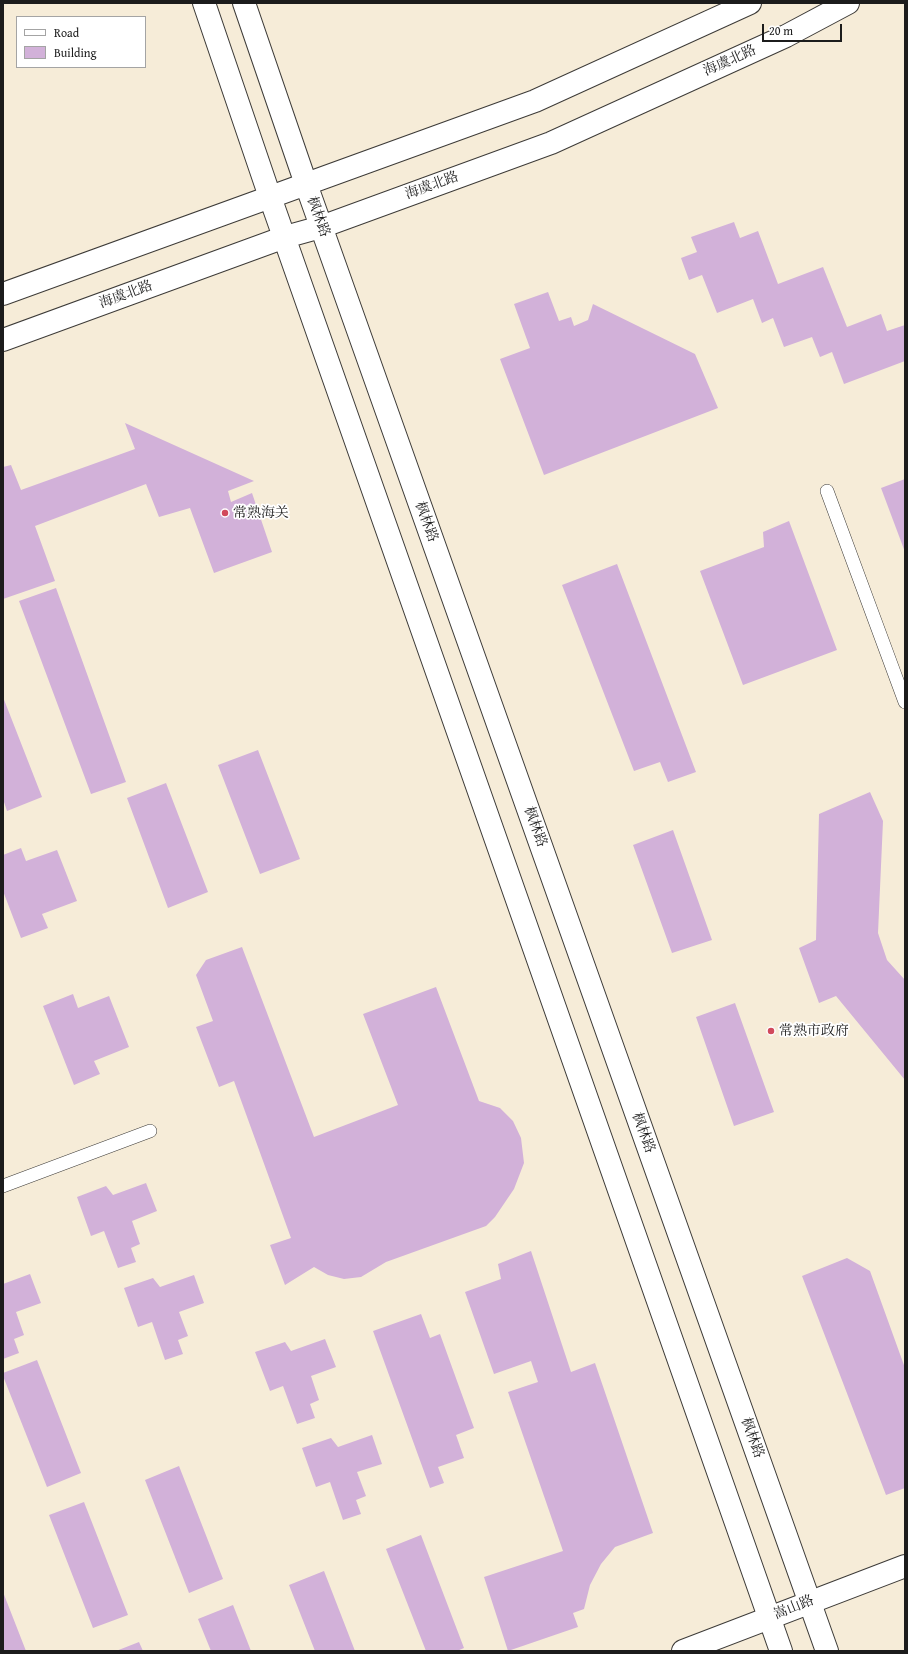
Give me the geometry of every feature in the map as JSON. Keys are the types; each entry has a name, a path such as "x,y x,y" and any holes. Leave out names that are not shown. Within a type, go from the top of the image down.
{"main road":[{"path":"204,3 270,197 781,1651"},
{"name":"枫林路","path":"244,3 306,184 827,1651"},
{"path":"3,294 535,101 750,3"},
{"name":"海虞北路","path":"3,340 285,237 322,227 551,143 786,36 848,3"},
{"name":"嵩山路","path":"683,1651 905,1566"}],"lane":[{"path":"827,491 905,702"},
{"path":"3,1186 150,1131"}],"building":[{"path":"734,222 740,238 758,231 778,284 823,267 847,327 881,314 887,331 905,325 905,361 844,384 832,352 820,357 812,337 784,347 773,318 762,323 753,299 717,313 702,275 689,280 681,258 697,252 691,237"},
{"path":"548,292 559,321 571,317 574,326 588,320 593,304 695,354 718,408 544,475 500,359 530,348 514,304"},
{"name":"常熟海关","path":"125,423 254,481 228,491 231,502 252,493 272,552 214,573 190,508 159,517 146,484 35,526 55,581 3,599 3,467 11,465 21,490 135,449"},
{"path":"905,479 905,552 881,488"},
{"path":"789,521 837,650 743,685 700,571 764,547 763,532"},
{"path":"617,564 696,772 668,782 660,762 634,771 562,585"},
{"path":"56,588 126,782 91,794 19,601"},
{"path":"3,697 42,797 7,811 3,799"},
{"path":"258,750 300,859 260,874 218,765"},
{"path":"166,783 208,892 168,908 127,798"},
{"path":"870,792 883,821 878,933 887,960 905,980 905,1080 836,996 819,1003 799,948 816,940 819,814"},
{"path":"673,830 712,940 672,953 633,845"},
{"path":"21,848 26,861 57,850 77,901 42,914 48,928 21,938 3,891 3,855"},
{"path":"242,947 314,1137 398,1105 363,1014 436,987 479,1101 500,1108 513,1121 521,1138 524,1163 514,1189 495,1217 486,1226 386,1262 361,1277 344,1279 328,1275 314,1267 285,1285 270,1245 291,1238 234,1081 219,1087 196,1027 213,1021 196,975 206,960"},
{"path":"73,994 78,1008 109,996 129,1047 94,1061 100,1074 74,1085 43,1006"},
{"path":"735,1003 774,1112 734,1126 696,1017"},
{"path":"146,1183 157,1211 132,1221 140,1244 131,1248 136,1262 118,1268 104,1231 91,1236 77,1197 106,1186 113,1195"},
{"path":"531,1251 571,1372 595,1363 653,1533 615,1547 601,1564 590,1585 584,1609 573,1613 578,1627 508,1651 484,1577 563,1551 508,1392 538,1382 531,1361 494,1374 465,1292 501,1279 498,1264"},
{"path":"847,1258 870,1271 905,1368 905,1488 886,1495 802,1276"},
{"path":"30,1274 41,1303 16,1312 24,1335 14,1339 19,1353 3,1359 3,1284"},
{"path":"194,1275 204,1303 179,1312 188,1336 178,1340 183,1354 165,1360 152,1322 138,1327 124,1288 153,1278 160,1287"},
{"path":"421,1314 430,1338 440,1334 474,1428 456,1435 464,1458 438,1467 444,1483 430,1488 373,1331"},
{"path":"325,1339 336,1367 311,1376 319,1400 310,1404 315,1418 297,1424 283,1386 270,1391 255,1352 285,1342 291,1351"},
{"path":"37,1360 81,1473 47,1487 3,1376 3,1373"},
{"path":"372,1435 382,1464 357,1472 366,1496 356,1500 361,1514 343,1520 330,1482 316,1487 302,1448 331,1438 338,1447"},
{"path":"179,1466 223,1579 189,1593 145,1480"},
{"path":"84,1502 128,1615 93,1628 49,1515"},
{"path":"421,1535 464,1648 457,1651 426,1651 386,1549"},
{"path":"324,1571 355,1651 315,1651 289,1585"},
{"path":"3,1592 26,1651 3,1651"},
{"path":"233,1605 251,1651 211,1651 198,1619"},
{"path":"139,1642 143,1651 116,1651"}],"place":[{"name":"常熟海关","path":"225,513"},
{"name":"常熟市政府","path":"771,1031"}]}
